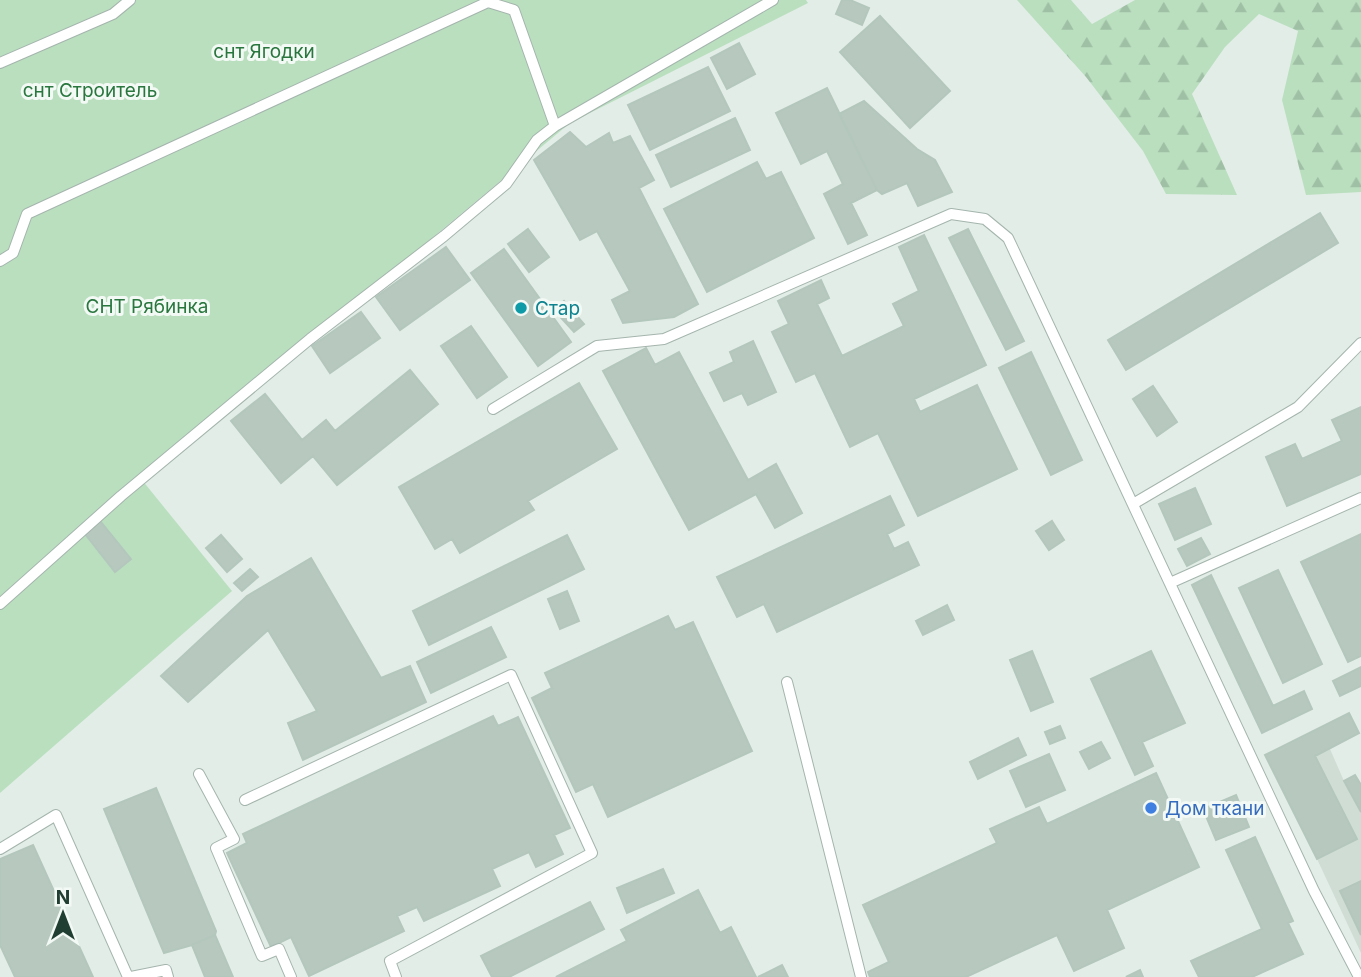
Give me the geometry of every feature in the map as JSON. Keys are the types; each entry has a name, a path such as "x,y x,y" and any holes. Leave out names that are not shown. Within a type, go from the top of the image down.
{"lane":[{"path":"0,63 113,14 130,0"},
{"path":"0,604 121,496 279,365 506,184 537,140 555,126 773,0"},
{"path":"0,261 13,253 27,214 488,2 514,10 555,126"},
{"path":"493,409 597,346 664,339 950,214 985,219 1008,238 1314,891 1359,977"},
{"path":"1133,504 1298,407 1361,343"},
{"path":"1170,583 1361,498"},
{"path":"246,800 511,675 592,853 390,961 396,977"},
{"path":"787,682 861,977"},
{"path":"199,774 234,839 216,848 262,956 279,948 291,977"},
{"path":"0,849 56,815 129,977 166,970 168,977"}],"shaded area":[{"path":"1349,713 1359,733 1330,749 1344,781 1355,775 1361,785 1361,953 1265,755"}],"green space":[{"name":"СНТ Рябинка","path":"0,0 806,0 808,3 570,123 142,480 232,591 0,793"},
{"path":"1017,0 1071,0 1092,24 1135,0 1361,0 1361,192 1306,195 1282,100 1298,31 1259,14 1225,47 1192,94 1237,195 1166,194 1143,151 1086,77"}],"building":[{"path":"842,0 850,0 869,8 862,25 836,14"},
{"path":"880,16 950,91 910,128 840,52"},
{"path":"739,43 755,74 727,89 711,58"},
{"path":"708,67 730,111 650,150 628,105"},
{"path":"827,88 877,190 851,203 867,235 848,244 824,194 843,184 827,151 801,164 776,113"},
{"path":"864,101 917,149 935,160 952,192 918,206 907,183 882,194 877,190 839,114"},
{"path":"735,118 750,150 671,187 656,155"},
{"path":"570,132 586,147 609,133 613,143 630,136 654,180 639,188 698,304 674,317 623,323 612,300 630,291 597,231 580,240 534,160"},
{"path":"757,162 766,179 781,172 814,238 707,292 664,209"},
{"path":"1320,213 1338,243 1126,370 1108,340"},
{"path":"528,229 549,257 529,272 508,244"},
{"path":"968,229 1024,341 1006,350 949,238"},
{"path":"924,235 986,365 914,399 920,412 977,385 1017,469 918,516 878,433 850,447 815,373 796,382 772,332 789,324 778,301 821,280 829,298 817,304 842,356 904,326 893,304 919,291 899,247"},
{"path":"446,247 470,280 400,330 376,297"},
{"name":"Стар","path":"504,249 571,342 538,366 471,273"},
{"path":"564,301 584,324 574,332 554,310"},
{"path":"361,312 380,338 330,373 312,346"},
{"path":"471,326 507,377 477,398 441,346"},
{"path":"753,341 776,392 748,405 742,393 724,401 710,373 734,362 730,352"},
{"path":"646,348 655,365 679,352 748,480 776,464 802,513 775,528 756,494 689,530 603,371"},
{"path":"1031,352 1082,460 1051,475 999,368"},
{"path":"410,370 438,404 337,485 313,456 281,483 231,421 265,394 302,440 326,420 335,431"},
{"path":"579,383 617,449 528,501 534,510 460,553 452,539 435,549 399,487"},
{"path":"1153,386 1177,422 1157,436 1133,399"},
{"path":"1361,407 1361,474 1287,506 1266,457 1295,444 1302,459 1342,441 1332,420"},
{"path":"1195,488 1211,524 1175,540 1159,504"},
{"path":"890,496 904,525 887,534 894,549 908,542 919,565 777,632 764,604 737,617 717,577"},
{"path":"100,521 131,559 115,572 85,534"},
{"path":"1052,521 1064,540 1049,550 1036,531"},
{"path":"1361,534 1361,656 1348,662 1301,562"},
{"path":"221,535 242,559 227,572 206,548"},
{"path":"567,535 584,569 429,645 413,611"},
{"path":"1201,538 1210,554 1187,566 1178,549"},
{"path":"311,558 381,678 410,666 426,702 303,760 288,723 317,711 268,630 188,702 161,676 247,596"},
{"path":"250,569 258,577 242,591 234,583"},
{"path":"1278,570 1322,664 1283,683 1239,588"},
{"path":"1211,575 1273,706 1304,691 1312,709 1262,733 1192,585"},
{"path":"567,591 579,621 560,629 548,599"},
{"path":"947,605 954,620 923,635 916,621"},
{"path":"668,616 675,630 693,622 752,751 608,817 593,784 576,792 532,698 552,688 545,673"},
{"path":"491,627 506,657 431,693 417,662"},
{"path":"1032,651 1053,702 1031,711 1010,660"},
{"path":"1151,651 1185,723 1142,742 1153,766 1135,775 1091,679"},
{"path":"1361,667 1361,686 1340,696 1333,681"},
{"path":"1349,713 1359,733 1315,756 1357,839 1317,859 1265,755"},
{"path":"493,716 498,726 518,717 570,828 554,835 563,854 536,867 529,852 492,869 500,886 424,921 417,907 397,916 404,931 309,976 291,937 271,947 227,853 247,843 243,834"},
{"path":"1060,726 1065,738 1050,744 1045,732"},
{"path":"1018,738 1026,755 978,779 970,762"},
{"path":"1101,742 1110,758 1089,769 1080,752"},
{"path":"1049,754 1065,790 1026,807 1010,771"},
{"path":"1156,773 1199,867 1107,910 1124,948 1074,971 1057,935 966,977 870,977 868,972 889,962 863,905 997,843 990,829 1039,807 1047,824"},
{"path":"1355,775 1361,785 1361,812 1344,781"},
{"path":"156,788 216,931 215,935 192,945 164,953 104,809"},
{"path":"1236,795 1249,827 1216,840 1203,809"},
{"path":"1255,837 1293,921 1288,923 1303,954 1252,977 1199,977 1191,961 1262,929 1226,850"},
{"path":"33,845 93,977 15,977 0,945 0,859"},
{"path":"663,869 674,893 627,913 617,888"},
{"path":"1361,881 1361,935 1340,891"},
{"path":"698,890 720,933 731,927 756,977 556,977 627,941 621,930"},
{"path":"590,902 604,929 509,977 492,977 481,956"},
{"path":"215,935 233,977 205,977 192,945"},
{"path":"782,965 788,977 758,977"},
{"path":"1140,970 1143,977 1126,977"}],"place":[{"name":"Стар","path":"521,308"},
{"name":"Дом ткани","path":"1151,808"}],"park label":[{"name":"снт Ягодки","path":"264,51"},
{"name":"снт Строитель","path":"90,90"}]}
